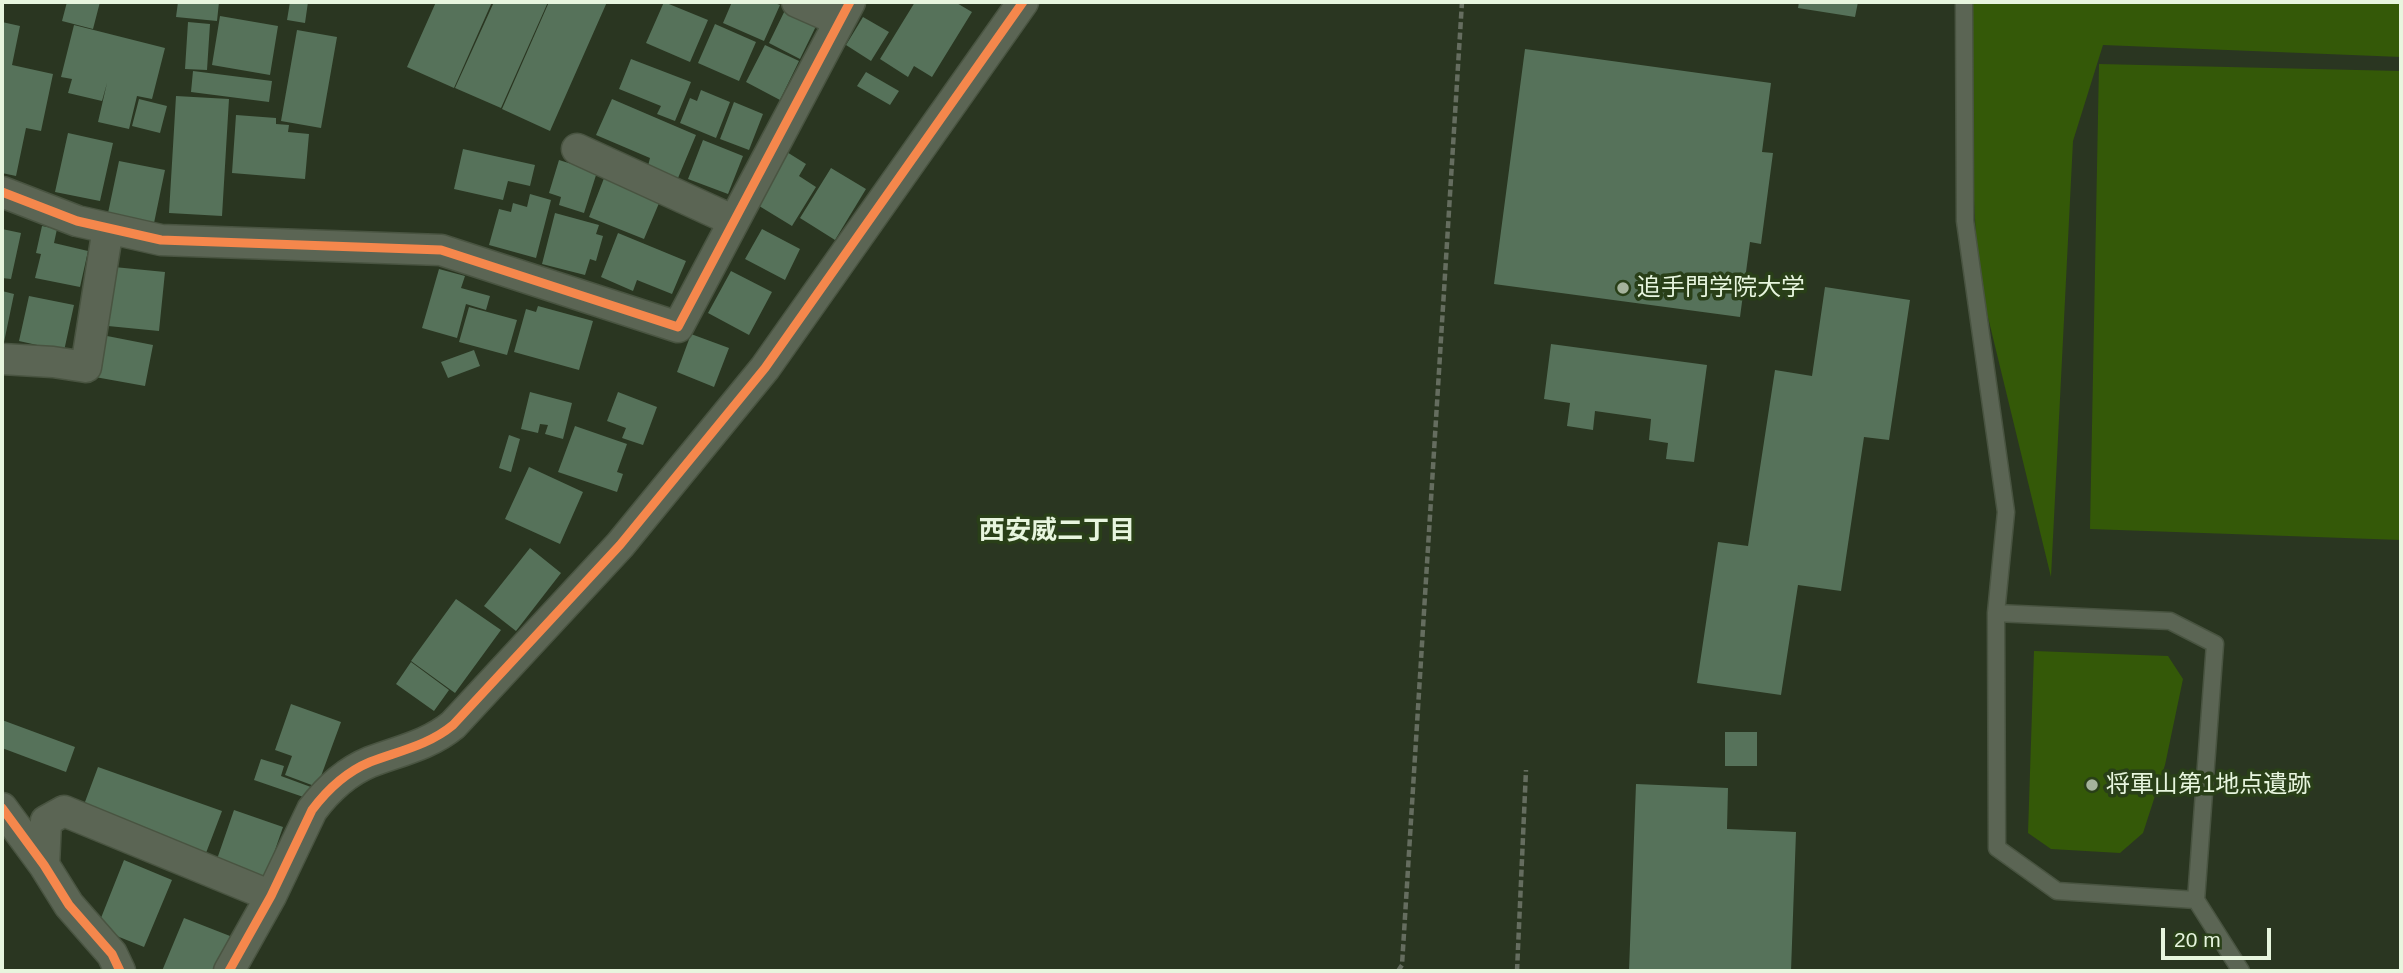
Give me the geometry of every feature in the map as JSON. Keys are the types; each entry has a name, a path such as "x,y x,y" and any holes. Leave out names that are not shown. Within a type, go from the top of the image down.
{"street":[{"path":"2,192 77,221 161,240 441,250 678,327 845,11 797,2"},
{"path":"229,971 271,896 312,810 327,791 356,769 428,742 453,725 620,545 765,368 1023,2"},
{"path":"577,149 734,221"},
{"path":"2,359 86,367 108,228"},
{"path":"2,808 44,865 69,905 111,954 120,971"},
{"path":"44,865 46,821 64,811 271,896"}],"lane":[{"path":"1964,2 1965,221 2006,512 1996,613 1997,848 2057,891 2196,900"},
{"path":"1996,613 2170,621 2215,644 2196,900 2241,971"}],"path":[{"path":"1398,971 1402,965 1462,2"},
{"path":"1517,971 1526,770"}],"green space":[{"path":"1966,2 2401,2 2401,57 2103,45 2073,141 2051,577 1978,276 1964,9"},
{"path":"2099,64 2401,71 2401,540 2090,529"},
{"path":"2034,651 2168,656 2183,679 2165,765 2143,833 2120,853 2051,849 2028,833"}],"building":[{"path":"67,2 100,2 93,29 62,21"},
{"path":"178,2 219,2 217,21 176,17"},
{"path":"290,2 308,2 305,23 287,20"},
{"path":"436,2 492,2 454,88 407,67"},
{"path":"494,2 548,2 501,108 455,88"},
{"path":"549,2 607,2 550,131 502,109"},
{"path":"664,2 708,20 690,62 646,43"},
{"path":"732,2 772,2 780,5 764,41 723,23"},
{"path":"915,2 955,2 972,12 932,77 914,66 908,77 880,59"},
{"path":"1799,2 1858,2 1855,17 1798,8"},
{"path":"788,4 819,20 800,59 769,43"},
{"path":"220,16 278,26 270,75 212,65"},
{"path":"863,17 889,32 871,61 846,45"},
{"path":"2,22 20,26 12,65 53,74 41,131 26,128 16,176 2,173"},
{"path":"188,22 210,24 207,70 185,69"},
{"path":"715,24 756,42 739,81 698,63"},
{"path":"74,25 165,48 152,99 137,96 129,129 98,122 107,83 102,101 68,93 72,79 61,77"},
{"path":"297,30 337,37 321,128 281,121"},
{"path":"765,45 799,61 780,100 746,82"},
{"path":"1525,49 1771,83 1762,152 1773,153 1761,244 1750,242 1740,317 1494,284"},
{"path":"631,59 691,82 675,121 657,114 661,106 619,89"},
{"path":"193,71 272,81 269,102 191,92"},
{"path":"866,72 899,91 890,105 857,86"},
{"path":"701,90 730,102 716,138 680,123 690,98 697,101"},
{"path":"176,96 229,99 222,216 169,213"},
{"path":"139,99 167,106 160,133 132,126"},
{"path":"612,99 696,135 678,178 648,166 650,158 596,135"},
{"path":"734,102 763,114 749,150 720,139"},
{"path":"236,115 276,118 276,124 289,125 288,132 309,134 305,179 232,173"},
{"path":"68,133 113,143 100,201 55,192"},
{"path":"703,140 743,156 728,194 688,179"},
{"path":"463,149 535,165 530,186 508,181 503,200 454,189"},
{"path":"782,149 806,164 799,176 816,187 792,226 751,201"},
{"path":"559,160 597,172 584,213 559,205 561,197 549,193"},
{"path":"119,161 165,170 154,223 108,213"},
{"path":"831,168 866,189 835,240 800,218"},
{"path":"606,173 662,196 644,239 589,217"},
{"path":"530,194 551,200 536,258 489,245 499,209 511,212 513,203 527,207"},
{"path":"555,213 599,225 596,234 603,236 596,261 590,259 585,275 542,264"},
{"path":"42,226 57,229 54,243 88,251 80,287 35,278 41,254 36,253"},
{"path":"2,229 21,233 11,279 2,278"},
{"path":"762,229 800,249 785,280 745,259"},
{"path":"618,233 686,261 672,294 637,280 633,291 601,277"},
{"path":"114,267 165,272 159,331 108,326"},
{"path":"439,269 465,276 461,288 490,296 486,310 466,304 457,338 422,328"},
{"path":"731,271 772,292 749,335 708,313"},
{"path":"1825,287 1910,300 1889,440 1864,437 1841,591 1798,585 1781,695 1697,683 1718,542 1748,546 1775,370 1812,376"},
{"path":"2,291 14,294 3,347 2,346"},
{"path":"29,296 74,305 64,351 19,341"},
{"path":"538,306 593,321 579,370 514,352 526,309 536,312"},
{"path":"469,307 517,320 507,355 459,342"},
{"path":"691,334 729,348 714,387 677,372"},
{"path":"102,335 153,345 145,386 95,377"},
{"path":"1551,344 1707,365 1694,462 1666,459 1668,443 1649,440 1651,419 1595,411 1593,430 1567,426 1570,403 1544,399"},
{"path":"474,350 480,366 448,378 441,362"},
{"path":"530,392 572,403 563,439 545,434 548,425 540,424 538,433 521,429"},
{"path":"618,392 657,407 643,445 622,438 626,428 607,421"},
{"path":"575,426 627,444 617,472 623,474 617,492 558,472"},
{"path":"509,435 520,439 511,472 499,468"},
{"path":"529,467 583,492 560,544 505,519"},
{"path":"530,548 561,573 516,631 484,606"},
{"path":"456,599 501,630 455,693 411,661"},
{"path":"411,662 449,690 434,711 396,684"},
{"path":"291,704 341,722 317,787 285,775 292,756 275,750"},
{"path":"2,720 75,747 66,772 2,748"},
{"path":"1725,732 1757,732 1757,766 1725,766"},
{"path":"261,759 284,766 281,776 319,790 315,801 254,780"},
{"path":"98,767 222,811 206,853 82,810"},
{"path":"1636,784 1728,788 1727,829 1796,832 1791,971 1629,971"},
{"path":"234,810 283,827 265,879 216,862"},
{"path":"124,860 172,880 144,947 97,928"},
{"path":"184,918 230,936 215,971 162,971"}],"cycle path":[{"path":"2,192 77,221 161,240 441,250 678,327 850,2"},
{"path":"229,971 271,896 312,810 338,782 361,766 424,743 453,725 620,545 765,368 1023,2"},
{"path":"2,808 44,865 69,905 112,954 120,971"}],"place":[{"name":"追手門学院大学","path":"1623,288"},
{"name":"将軍山第1地点遺跡","path":"2092,785"}],"district":[{"name":"西安威二丁目","path":"1057,532"}]}
